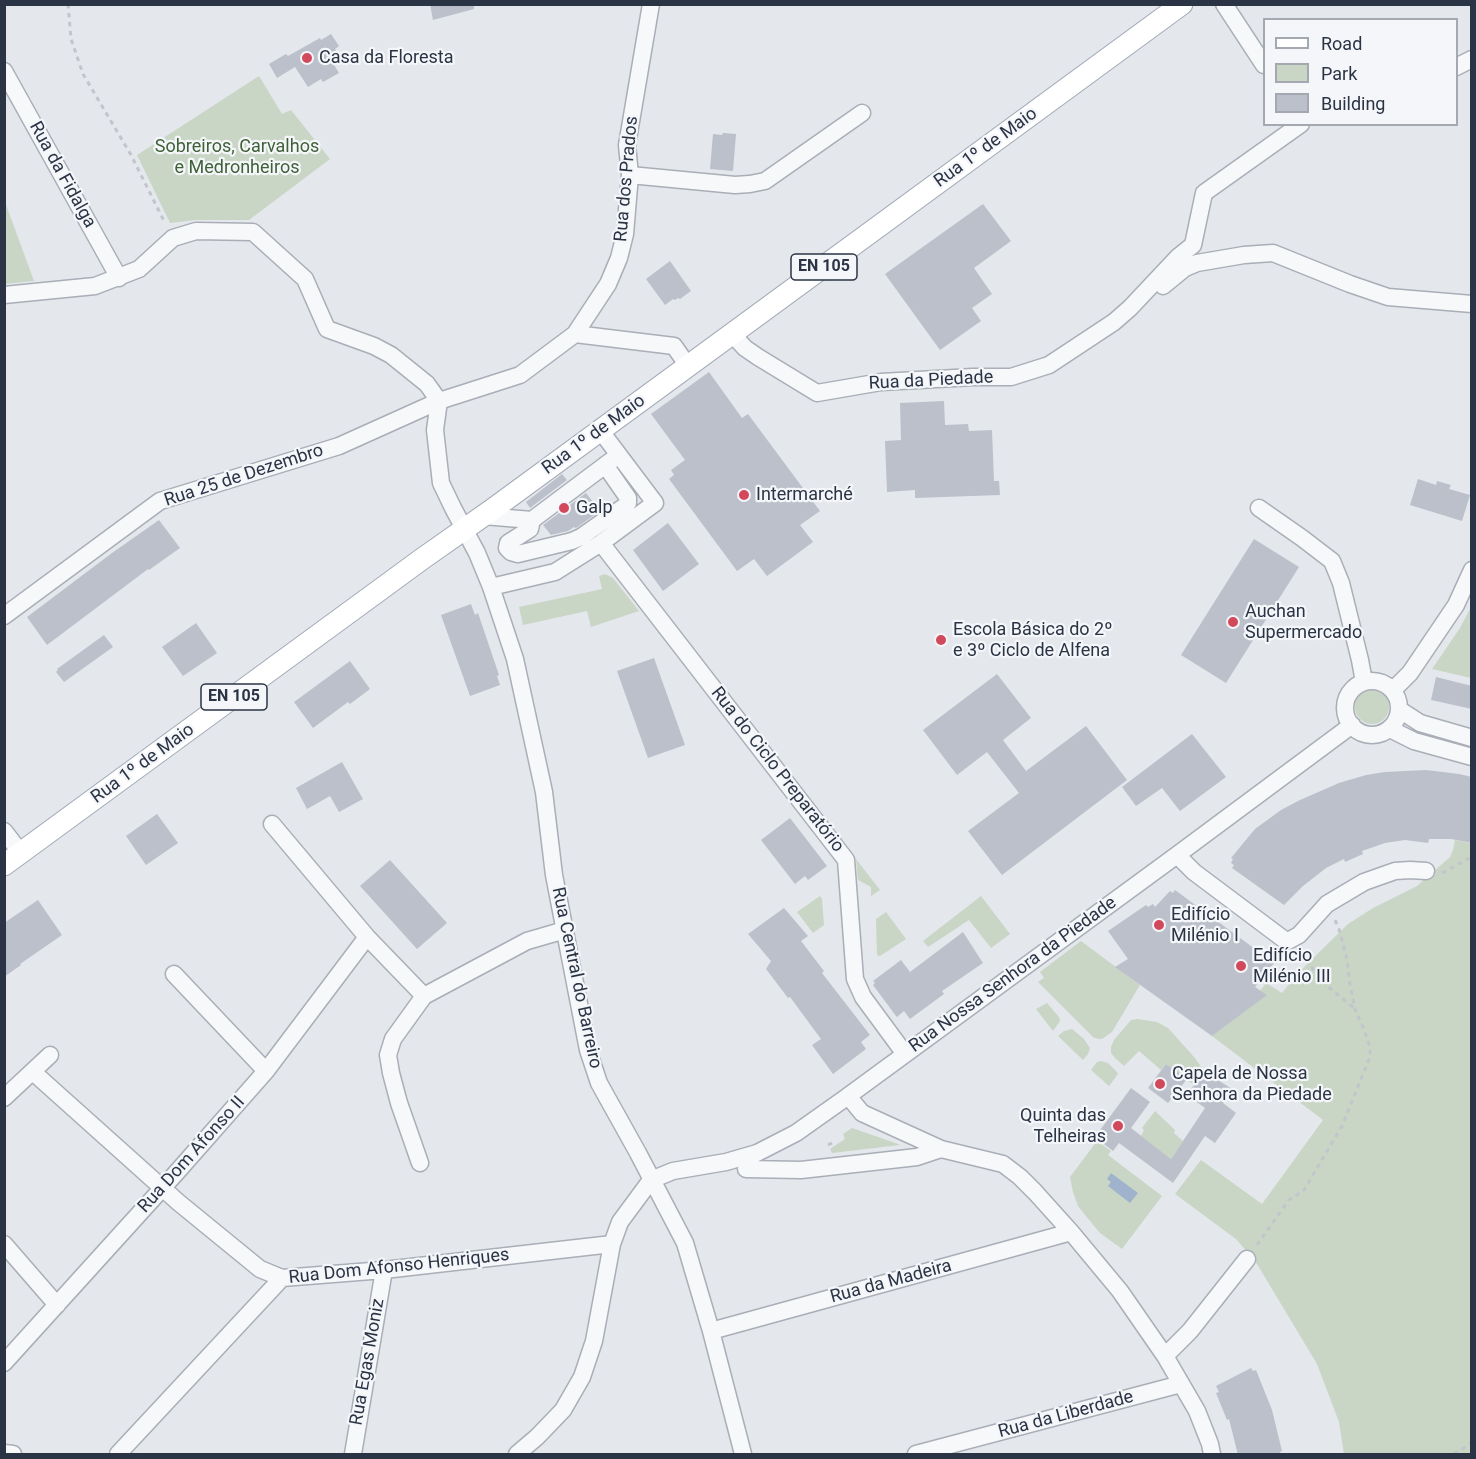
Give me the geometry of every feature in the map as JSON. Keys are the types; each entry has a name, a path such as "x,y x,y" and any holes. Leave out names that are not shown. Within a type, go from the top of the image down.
{"main road":[{"name":"Rua 1º de Maio","path":"13,859 1182,4"}],"street":[{"name":"Rua dos Prados","path":"439,401 520,375 575,334 609,284 625,234 630,175 627,146 651,4"},
{"path":"1224,4 1263,63"},
{"path":"1458,66 1472,60"},
{"name":"Rua da Fidalga","path":"4,71 119,278"},
{"path":"630,175 735,184 765,181 862,113"},
{"path":"1130,308 1178,257 1193,245 1204,193 1298,126"},
{"path":"4,295 95,286 119,278 139,269 173,238 196,231 253,232 305,279 327,329 374,346 391,356 427,384 439,401"},
{"path":"1193,245 1197,251 1228,251 1244,255"},
{"path":"1130,308 1185,268 1197,263 1273,252 1388,297 1472,304"},
{"name":"Rua da Piedade","path":"732,334 745,348 817,393 880,382 1011,377 1048,365 1114,322 1130,308"},
{"path":"575,334 674,346 688,366"},
{"name":"Rua 25 de Dezembro","path":"4,616 160,501 339,446 439,401"},
{"name":"Rua Central do Barreiro","path":"439,401 435,430 441,483 477,553 515,659 542,782 554,875 588,1050 599,1083 685,1243 743,1455"},
{"path":"600,430 628,498 625,506 572,541 518,554 507,548 508,543 530,529 532,520 611,460"},
{"path":"491,587 555,572 601,543 655,503 611,460"},
{"path":"1258,508 1332,561 1344,593 1364,682"},
{"path":"483,516 532,520"},
{"name":"Rua do Ciclo Preparatório","path":"601,543 846,860 855,979 864,997 905,1054"},
{"path":"1393,690 1410,673 1456,605 1472,570"},
{"path":"1375,681 1393,690 1400,710 1397,720 1390,729 1381,734 1370,735 1352,726 1346,716 1345,706 1348,695 1355,687 1364,682 1375,681"},
{"path":"1400,710 1420,723 1472,738"},
{"name":"Rua Nossa Senhora da Piedade","path":"651,1180 673,1171 726,1162 757,1153 796,1133 1352,726"},
{"path":"1390,729 1414,741 1472,757"},
{"path":"272,824 367,937 424,996"},
{"path":"4,831 13,859"},
{"path":"1177,855 1194,872 1283,940 1288,941 1299,935 1327,904 1364,882 1387,873 1404,870 1426,871"},
{"path":"420,1163 391,1073 388,1055 393,1039 424,996 527,941 565,930"},
{"name":"Rua Dom Afonso II","path":"4,1363 266,1071 367,937"},
{"path":"174,974 266,1071"},
{"path":"4,1098 50,1055"},
{"path":"33,1072 162,1188 260,1269 282,1278"},
{"path":"848,1096 862,1113 941,1149 1003,1164 1020,1177 1071,1232 1120,1292 1165,1356 1197,1411 1212,1455"},
{"path":"746,1169 801,1170 917,1157 941,1149"},
{"path":"517,1455 563,1410 582,1377 594,1341 612,1244 620,1222 651,1180"},
{"name":"Rua da Madeira","path":"711,1332 1071,1232"},
{"path":"4,1244 57,1305"},
{"name":"Rua Dom Afonso Henriques","path":"118,1455 282,1278 384,1270 612,1244"},
{"path":"1165,1356 1190,1331 1247,1259"},
{"name":"Rua Egas Moniz","path":"353,1455 384,1270"},
{"name":"Rua da Liberdade","path":"916,1455 1181,1384"},
{"path":"4,1452 13,1455"}],"path":[{"path":"68,4 71,39 83,74 131,155 173,238"},
{"path":"1426,871 1440,873 1472,857"},
{"path":"1247,1259 1288,1200 1304,1190 1342,1126 1370,1057 1370,1047 1355,1009 1342,939 1327,904"},
{"path":"1288,941 1305,957 1320,980 1355,1009"},
{"path":"828,1145 836,1140"},
{"path":"1454,1455 1472,1443"}],"green space":[{"name":"Sobreiros, Carvalhos e Medronheiros","path":"259,76 282,114 291,110 330,159 249,220 196,220 170,223 137,155"},
{"path":"5,202 34,281 5,284"},
{"path":"605,574 613,578 639,611 591,627 587,611 523,625 519,607 602,589 599,576"},
{"path":"1471,607 1471,678 1432,669 1460,628"},
{"path":"1372,690 1384,695 1389,707 1384,719 1372,724 1360,719 1355,707 1360,695"},
{"path":"1455,840 1471,842 1471,1454 1344,1454 1339,1422 1317,1364 1257,1264 1236,1239 1175,1194 1201,1160 1262,1204 1323,1120 1212,1036 1266,995 1260,991 1266,983 1282,993 1296,975 1348,924 1373,908 1417,886 1450,857"},
{"path":"856,859 880,890 871,896 871,887 858,880"},
{"path":"820,896 824,925 813,933 797,912"},
{"path":"981,896 1010,934 991,948 969,920 928,947 923,941"},
{"path":"886,912 906,939 878,956 876,919"},
{"path":"1081,941 1140,985 1112,1032 1102,1039 1093,1037 1038,982 1044,978 1040,972"},
{"path":"1047,1003 1060,1021 1053,1031 1036,1009"},
{"path":"1131,1020 1157,1022 1168,1028 1195,1058 1204,1071 1194,1085 1166,1064 1161,1070 1139,1051 1124,1066 1115,1058 1111,1053 1114,1040"},
{"path":"1072,1029 1084,1039 1090,1048 1083,1060 1058,1036"},
{"path":"1097,1062 1108,1063 1118,1074 1109,1086 1091,1070"},
{"path":"1155,1111 1183,1141 1171,1159 1141,1136 1144,1130 1142,1128"},
{"path":"852,1128 900,1145 832,1153 830,1149 845,1139 843,1134"},
{"path":"1097,1141 1111,1151 1108,1155 1162,1196 1122,1249 1100,1233 1078,1206 1073,1192 1070,1177"}],"water":[{"path":"1111,1173 1138,1193 1130,1203 1108,1186 1111,1182 1107,1179"}],"building":[{"path":"430,4 474,4 474,9 433,20"},
{"name":"Casa da Floresta","path":"331,34 339,46 335,49 339,55 331,60 339,73 323,82 321,79 308,87 295,67 277,78 269,64"},
{"path":"723,133 736,134 733,171 710,169 713,134 722,135"},
{"path":"983,204 1011,241 974,268 992,294 972,308 981,321 940,350 885,274"},
{"path":"670,261 691,291 680,299 673,299 665,305 646,279"},
{"name":"Intermarché","path":"709,372 742,418 748,414 820,511 800,525 813,542 767,576 754,559 737,571 669,479 674,475 671,470 685,460 651,414"},
{"path":"944,401 945,425 968,424 969,431 992,430 994,481 999,481 1000,495 915,498 915,490 887,492 885,441 901,440 900,403"},
{"path":"562,474 567,480 530,508 526,502"},
{"path":"1418,479 1436,485 1437,481 1451,485 1449,489 1470,495 1462,521 1410,505"},
{"path":"586,493 600,511 576,528 551,535 543,525"},
{"path":"159,520 180,548 148,569 47,645 27,617"},
{"path":"668,523 699,564 663,591 633,550"},
{"name":"Auchan Supermercado","path":"1254,539 1299,567 1226,683 1181,655"},
{"path":"471,604 475,615 478,613 499,675 497,676 500,685 470,696 441,615"},
{"path":"196,623 217,653 183,676 162,647"},
{"path":"104,635 113,647 64,682 56,672 57,669"},
{"path":"654,658 685,745 648,758 617,671"},
{"path":"350,661 370,689 313,728 294,702"},
{"path":"997,674 1031,718 1003,740 1026,771 1086,726 1127,780 1002,875 968,831 1019,793 987,752 957,775 923,730"},
{"path":"1436,677 1472,686 1472,709 1431,700"},
{"path":"1192,734 1226,777 1180,811 1162,788 1136,806 1122,787"},
{"path":"342,762 363,799 339,812 330,796 307,809 296,788"},
{"path":"1426,770 1472,777 1472,843 1451,839 1429,839 1428,843 1405,840 1385,843 1362,851 1363,854 1345,862 1344,859 1326,868 1284,905 1232,868 1234,865 1231,863 1233,859 1231,858 1255,829 1281,810 1300,800 1339,783 1366,775"},
{"path":"157,814 178,843 146,865 126,836"},
{"path":"790,818 827,866 808,880 805,876 795,884 761,840"},
{"path":"390,860 447,923 417,949 360,886"},
{"path":"1175,890 1274,963 1255,987 1267,995 1212,1036 1115,967 1128,959 1108,931 1146,905 1148,907 1153,904 1155,907 1170,891 1173,893"},
{"path":"38,900 62,935 4,977 4,923"},
{"path":"784,908 808,936 801,941 824,971 822,973 870,1035 861,1042 866,1049 833,1074 812,1045 821,1039 766,969 771,961 748,934"},
{"path":"963,932 983,963 942,991 944,994 910,1019 904,1011 897,1017 873,985 875,983 873,981 901,960 910,972"},
{"path":"1166,1064 1187,1079 1168,1103 1148,1088"},
{"name":"Quinta das Telheiras","path":"1204,1071 1232,1089 1223,1103 1236,1113 1215,1143 1205,1136 1173,1183 1119,1143 1113,1151 1095,1137 1131,1088 1150,1102 1131,1128 1171,1159 1205,1108 1187,1095"},
{"path":"1251,1368 1253,1371 1256,1370 1272,1410 1282,1451 1280,1455 1238,1455 1229,1419 1227,1420 1216,1393 1219,1392 1216,1386"}],"place":[{"name":"Casa da Floresta","path":"307,58"},
{"name":"Intermarché","path":"744,495"},
{"name":"Galp","path":"564,508"},
{"name":"Auchan Supermercado","path":"1233,622"},
{"name":"Escola Básica do 2º e 3º Ciclo de Alfena","path":"941,640"},
{"name":"Edifício Milénio I","path":"1159,925"},
{"name":"Edifício Milénio III","path":"1241,966"},
{"name":"Capela de Nossa Senhora da Piedade","path":"1160,1084"},
{"name":"Quinta das Telheiras","path":"1118,1126"}]}
